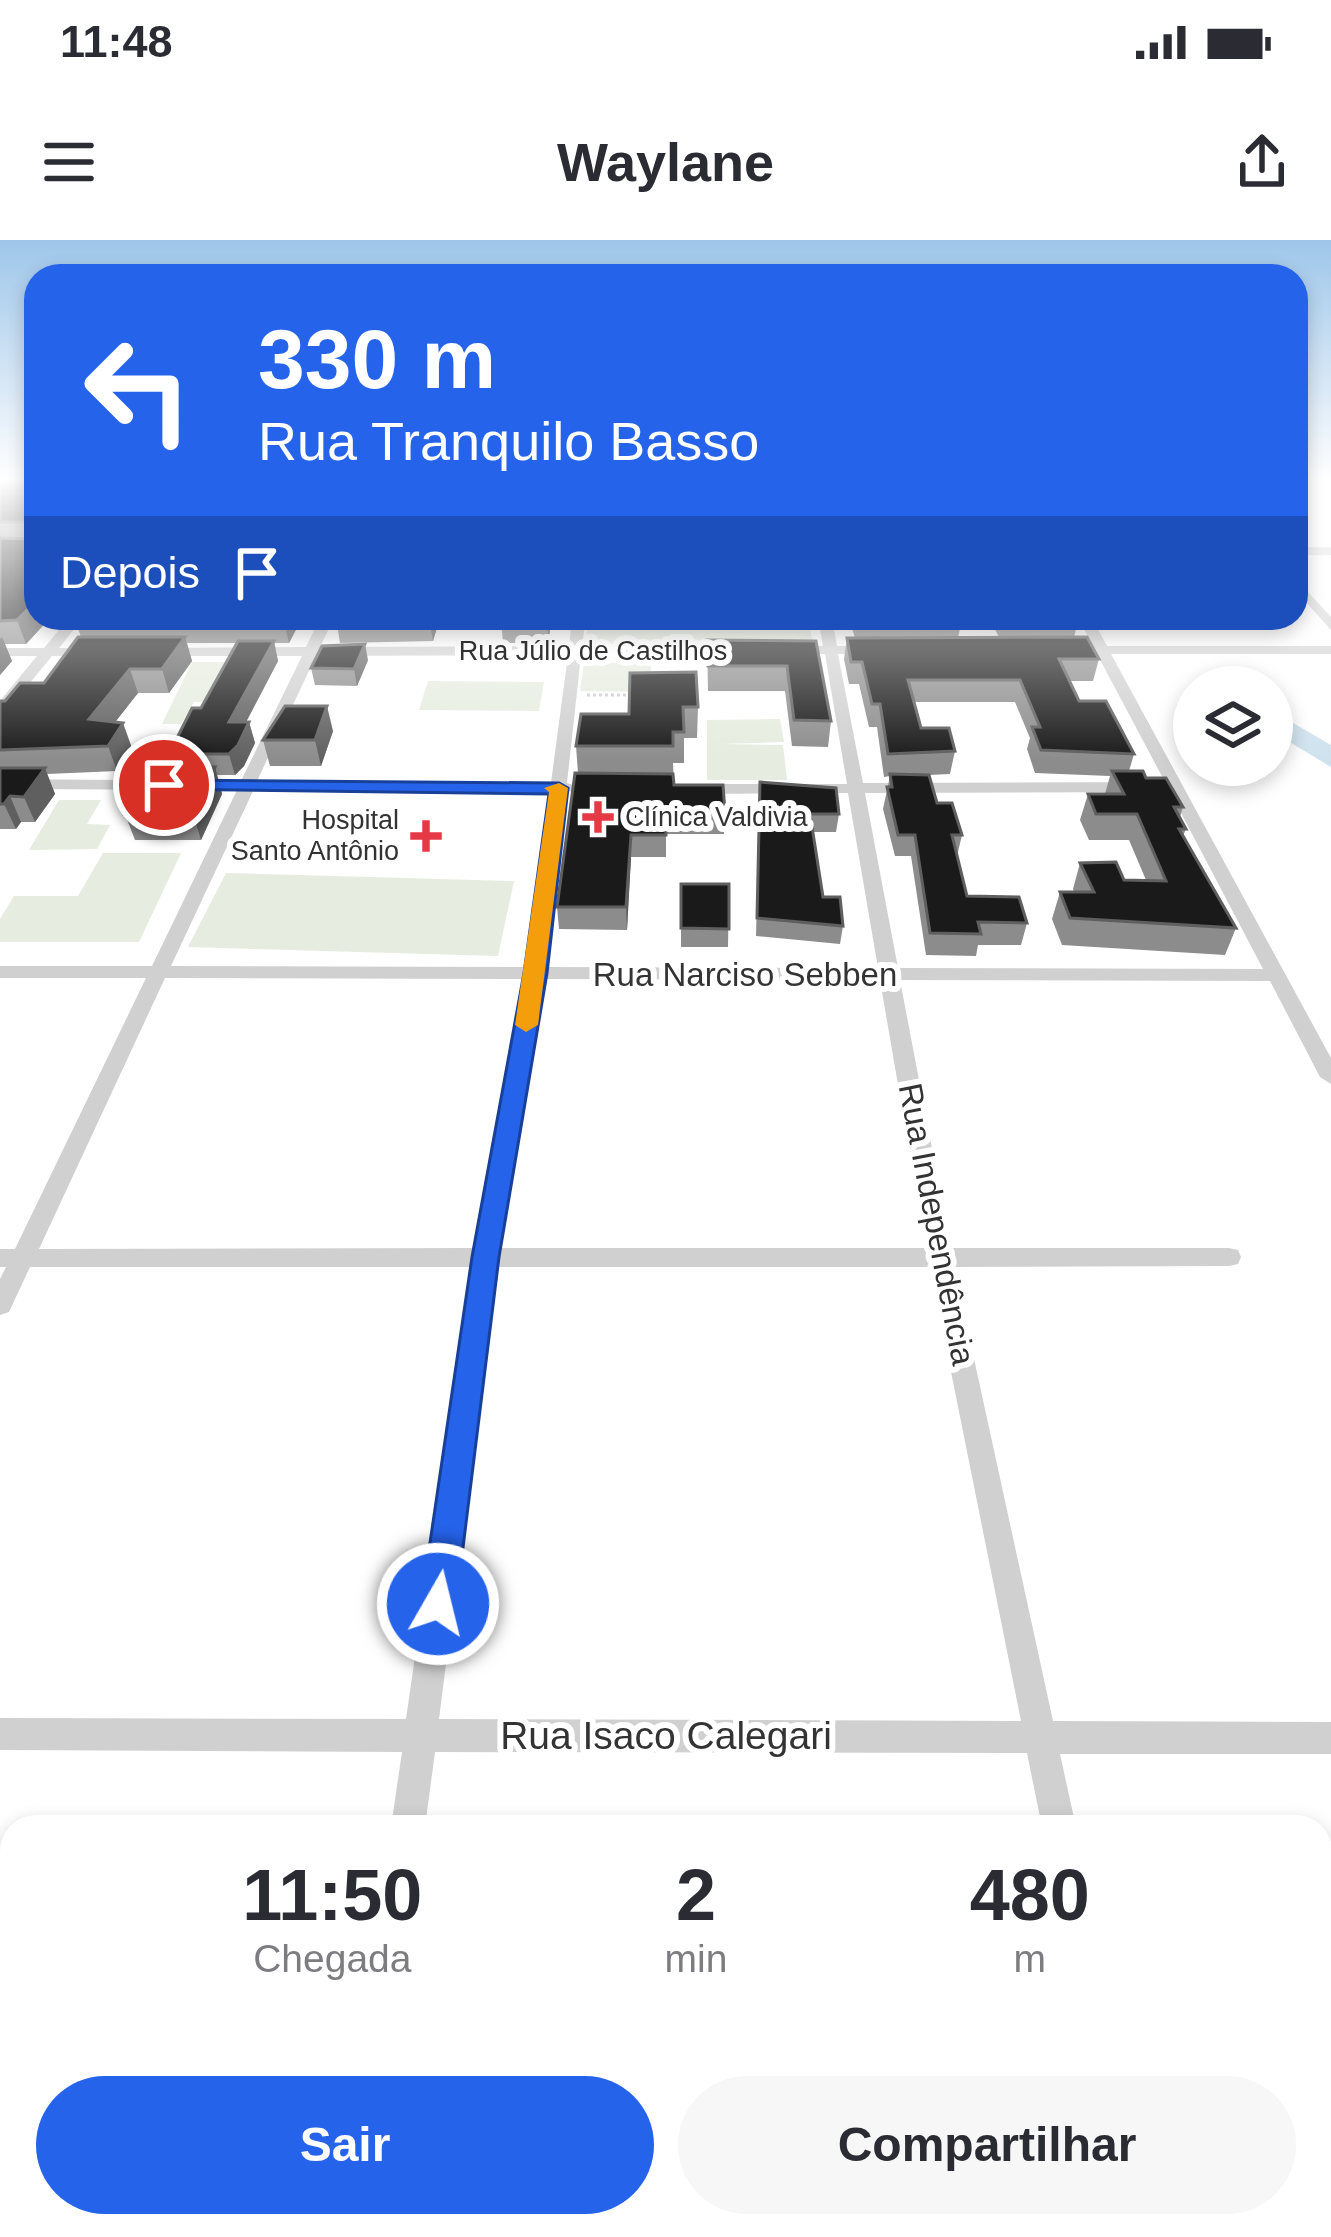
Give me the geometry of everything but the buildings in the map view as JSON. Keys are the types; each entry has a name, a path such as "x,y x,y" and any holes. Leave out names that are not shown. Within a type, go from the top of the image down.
{"street":[{"path":"1308,598 1331,626"},
{"path":"0,710 66,630"},
{"path":"0,1304 11,1258 162,970 321,630"},
{"path":"410,1815 485,1257 536,973 577,630"},
{"name":"Rua Independência","path":"827,630 940,1256 1057,1815"},
{"path":"1091,630 1331,1077"},
{"name":"Rua Júlio de Castilhos","path":"145,652 899,650"},
{"path":"1035,650 1331,650"},
{"path":"0,652 121,652"},
{"path":"0,784 605,788"},
{"path":"674,789 1174,787"},
{"name":"Rua Narciso Sebben","path":"0,972 1275,975"},
{"path":"11,1258 1229,1257"},
{"name":"Rua Isaco Calegari","path":"0,1734 1331,1738"}],"path":[{"path":"569,695 646,695"}],"shaded area":[{"path":"587,630 810,630 813,644 586,644"},
{"path":"192,662 231,662 209,702 194,702 181,724 162,724"},
{"path":"584,663 651,663 650,692 580,691"},
{"path":"428,681 544,682 539,711 419,710"},
{"path":"780,719 784,742 722,744 783,745 787,780 707,780 707,720"},
{"path":"59,800 101,800 87,824 110,825 97,849 29,850"},
{"path":"103,853 181,853 139,942 0,942 0,919 14,896 78,896"},
{"path":"226,873 514,881 498,956 188,947"}],"waterway":[{"path":"1293,732 1331,758"}],"slow traffic":[{"path":"526,1025 559,788 554,788"}],"place":[{"name":"Clínica Valdivia","path":"598,817"},
{"name":"Hospital Santo Antônio","path":"426,836"}],"route":[{"path":"164,785 559,788 536,973 485,1257 438,1604"}]}
